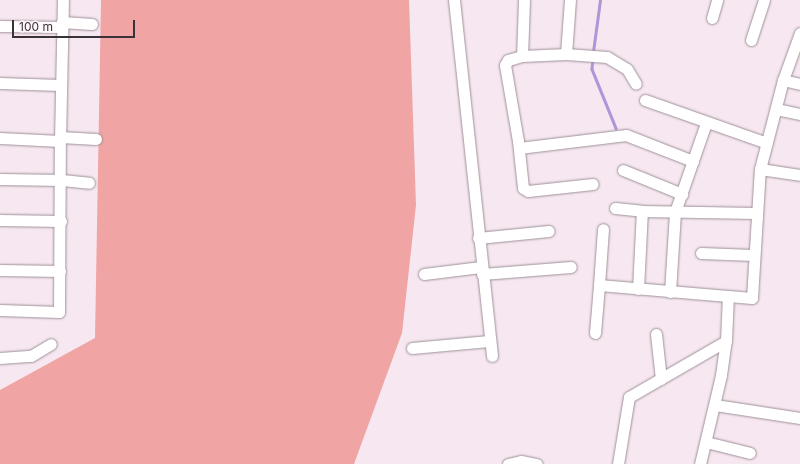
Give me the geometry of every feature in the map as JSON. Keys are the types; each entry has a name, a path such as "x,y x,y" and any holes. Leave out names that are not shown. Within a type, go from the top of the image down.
{"street":[{"path":"0,310 59,312 62,180 60,85 62,0"},
{"path":"454,0 475,189 481,270 492,356"},
{"path":"522,56 524,0"},
{"path":"566,54 570,0"},
{"path":"712,18 717,0"},
{"path":"751,40 764,0"},
{"path":"0,26 92,24"},
{"path":"599,285 752,298 753,255 760,169 783,80 800,33"},
{"path":"593,184 523,190 519,148 505,65 508,60 522,56 566,54 607,57 627,69 636,84"},
{"path":"783,80 800,84"},
{"path":"0,83 60,85"},
{"path":"645,100 706,123 767,143"},
{"path":"776,108 800,114"},
{"path":"670,292 676,212 706,123"},
{"path":"519,148 626,135 693,161"},
{"path":"0,138 96,139"},
{"path":"760,169 800,175"},
{"path":"622,170 682,194"},
{"path":"0,179 62,180 89,184"},
{"path":"615,208 642,211 756,213"},
{"path":"638,289 642,211"},
{"path":"0,220 61,221"},
{"path":"595,333 603,229"},
{"path":"478,238 549,231"},
{"path":"701,253 753,255"},
{"path":"424,274 481,270 571,267"},
{"path":"0,270 60,271"},
{"path":"700,464 716,405 726,341 728,296"},
{"path":"656,334 661,379"},
{"path":"412,348 489,341"},
{"path":"618,464 629,397 726,341"},
{"path":"0,358 31,356 51,344"},
{"path":"716,405 800,418"},
{"path":"706,442 750,453"},
{"path":"508,464 521,460 537,464"}],"shaded area":[{"path":"101,0 409,0 416,205 402,333 354,464 0,464 0,390 95,338"}],"waterway":[{"path":"593,52 600,0"},
{"path":"593,59 592,69 616,128"}]}
